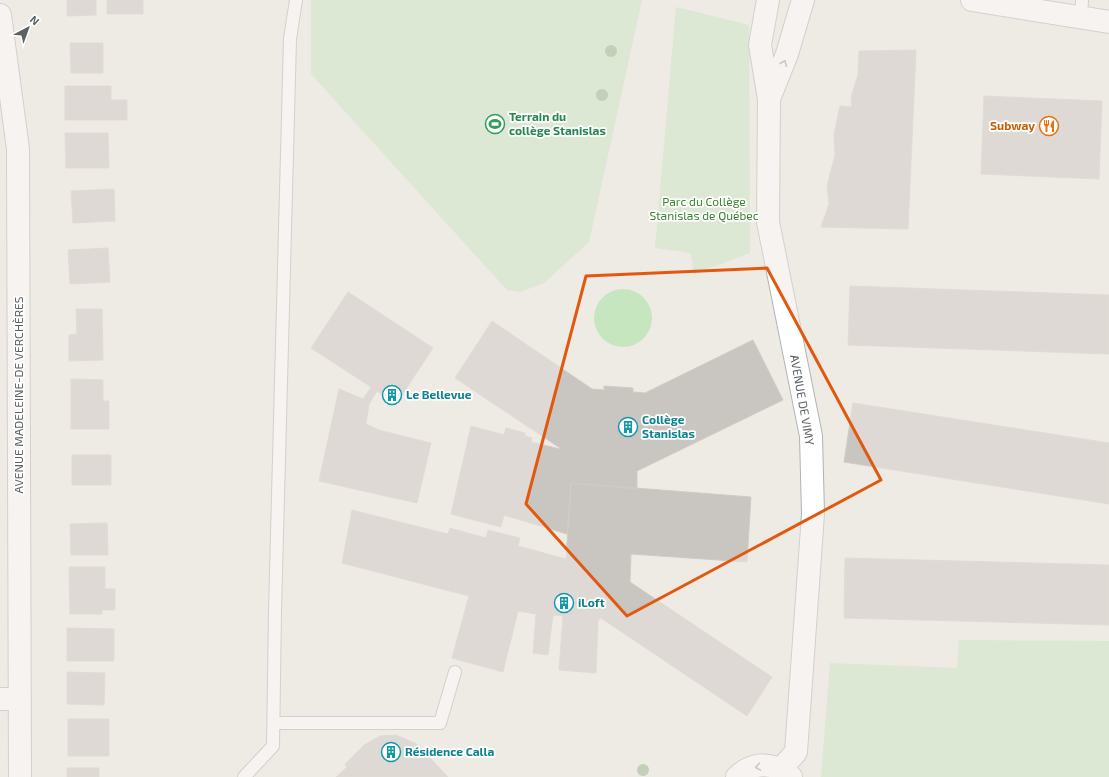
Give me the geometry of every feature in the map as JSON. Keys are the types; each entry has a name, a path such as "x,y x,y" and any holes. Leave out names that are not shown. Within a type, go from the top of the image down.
{"street":[{"name":"AVENUE DE VIMY","path":"737,777 749,768 761,765 774,766 786,773 796,752 813,514 811,436 768,222 769,99 760,45 768,0"},
{"name":"AVENUE DE VIMY","path":"769,99 787,54 803,0"},
{"path":"972,0 1082,9 1109,22"},
{"name":"AVENUE MADELEINE-DE VERCHÈRES","path":"0,15 18,150 10,699 20,777"}],"lane":[{"path":"244,777 273,746 274,638 290,39 296,0"},
{"path":"274,723 440,723 455,672"}],"highlighted area":[{"path":"767,268 881,480 627,616 526,504 586,276"}],"green space":[{"path":"311,0 642,0 589,242 544,283 520,292 507,290 311,74"},
{"name":"Parc du Collège Stanislas de Québec","path":"676,7 749,25 750,253 694,274 691,253 655,248"},
{"path":"623,289 639,294 647,302 652,318 647,334 639,342 623,347 607,342 599,334 594,318 599,302 607,294"},
{"path":"959,640 1109,641 1109,777 821,777 830,663 957,668"}],"building":[{"path":"67,0 96,0 96,15 67,16"},
{"path":"107,0 143,0 143,14 107,14"},
{"path":"70,43 103,43 103,73 71,73"},
{"path":"916,50 908,229 821,227 829,204 827,186 835,155 834,134 840,106 852,107 851,97 858,75 859,51"},
{"path":"65,86 111,86 111,100 127,100 127,120 65,120"},
{"path":"984,96 1102,101 1099,179 981,174"},
{"path":"65,133 108,133 109,168 66,168"},
{"path":"114,189 115,221 73,223 71,191"},
{"path":"108,248 110,282 70,284 68,250"},
{"path":"850,286 1109,295 1109,354 848,345"},
{"name":"Le Bellevue","path":"348,292 433,348 396,404 377,391 369,404 366,424 379,430 431,443 417,503 319,481 339,389 363,399 371,387 311,348"},
{"path":"76,309 102,309 103,360 69,361 69,335 77,334"},
{"name":"Collège Stanislas","path":"492,321 592,389 604,390 604,386 633,388 633,392 645,393 753,340 783,400 637,471 637,489 571,483 567,534 504,515 501,527 451,514 471,426 504,435 506,428 525,433 525,436 532,438 531,442 560,449 455,378"},
{"path":"71,379 103,380 103,401 109,401 109,429 71,429"},
{"path":"853,403 1109,443 1109,504 844,462"},
{"path":"72,455 111,455 111,485 72,485"},
{"name":"iLoft","path":"571,483 751,497 747,562 631,554 630,582 772,677 747,716 601,618 598,620 596,673 559,670 563,616 553,615 548,655 533,653 536,614 518,611 503,672 452,658 469,596 342,563 352,510 448,534 450,528 486,538 488,530 520,538 518,546 566,559"},
{"path":"107,523 108,555 71,555 70,524"},
{"path":"845,558 1109,565 1109,625 844,618"},
{"path":"69,567 105,567 105,589 115,589 115,610 102,610 102,614 70,614"},
{"path":"67,628 114,629 114,661 67,661"},
{"path":"67,672 105,673 104,705 67,704"},
{"path":"68,719 109,719 109,756 68,756"},
{"name":"Résidence Calla","path":"396,735 417,744 448,777 336,777 347,767 345,764 364,745 380,736"},
{"path":"67,768 99,768 99,777 67,777"}],"place":[{"name":"Terrain du collège Stanislas","path":"495,124"},
{"name":"Subway","path":"1049,126"},
{"name":"Le Bellevue","path":"392,395"},
{"name":"Collège Stanislas","path":"628,427"},
{"name":"iLoft","path":"564,603"},
{"name":"Résidence Calla","path":"391,752"}]}
